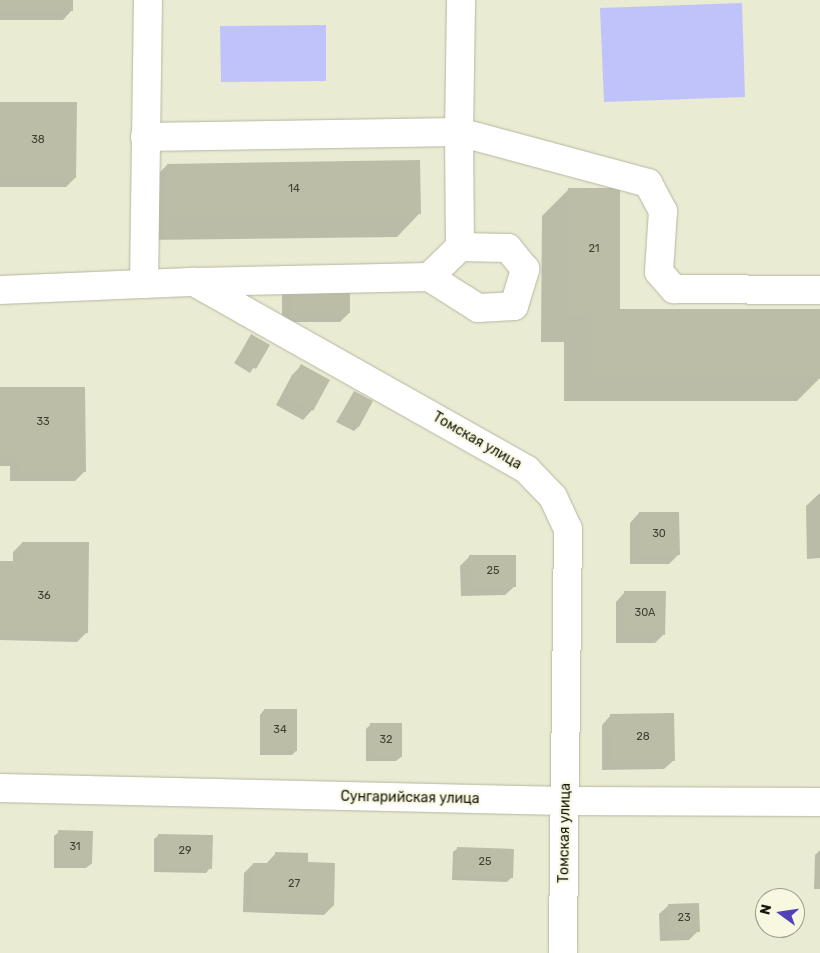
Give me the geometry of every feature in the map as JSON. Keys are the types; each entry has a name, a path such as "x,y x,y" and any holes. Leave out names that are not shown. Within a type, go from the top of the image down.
{"street":[{"path":"144,284 148,0"},
{"path":"460,247 459,132 462,0"},
{"path":"145,137 459,132 648,183 662,211 659,272 674,289 820,290"},
{"path":"0,290 194,282 429,277 478,308 514,306 525,269 508,248 460,247 429,277"},
{"name":"Томская улица","path":"194,282 527,470 553,497 568,530 564,953"},
{"name":"Сунгарийская улица","path":"0,788 566,801 820,802"}],"shaded area":[{"path":"742,3 745,97 604,102 600,8"},
{"path":"326,25 326,81 221,82 220,26"}],"building":[{"path":"0,0 73,0 73,11 0,11"},
{"path":"0,102 77,102 76,178 0,178"},
{"path":"420,160 421,214 167,218 167,164"},
{"path":"568,188 620,188 620,309 820,309 820,374 591,374 591,315 568,315"},
{"path":"291,284 350,284 350,313 291,313"},
{"path":"251,334 270,345 256,369 237,359"},
{"path":"301,364 330,380 313,411 284,395"},
{"path":"0,387 85,387 86,472 19,472 19,457 0,457"},
{"path":"354,391 373,401 359,427 340,417"},
{"path":"639,512 679,512 680,555 638,555"},
{"path":"22,542 89,542 88,633 0,632 0,561 21,561"},
{"path":"469,555 516,555 516,587 470,587"},
{"path":"624,591 666,591 665,635 625,634"},
{"path":"264,709 297,709 297,751 264,752"},
{"path":"674,713 675,761 611,761 610,714"},
{"path":"370,723 402,723 402,757 370,757"},
{"path":"58,830 93,831 92,864 57,864"},
{"path":"158,834 213,835 212,869 158,868"},
{"path":"457,847 514,849 513,878 456,876"},
{"path":"275,852 308,853 308,862 335,863 334,906 252,904 253,863 275,863"},
{"path":"699,903 700,932 669,933 668,904"}]}
